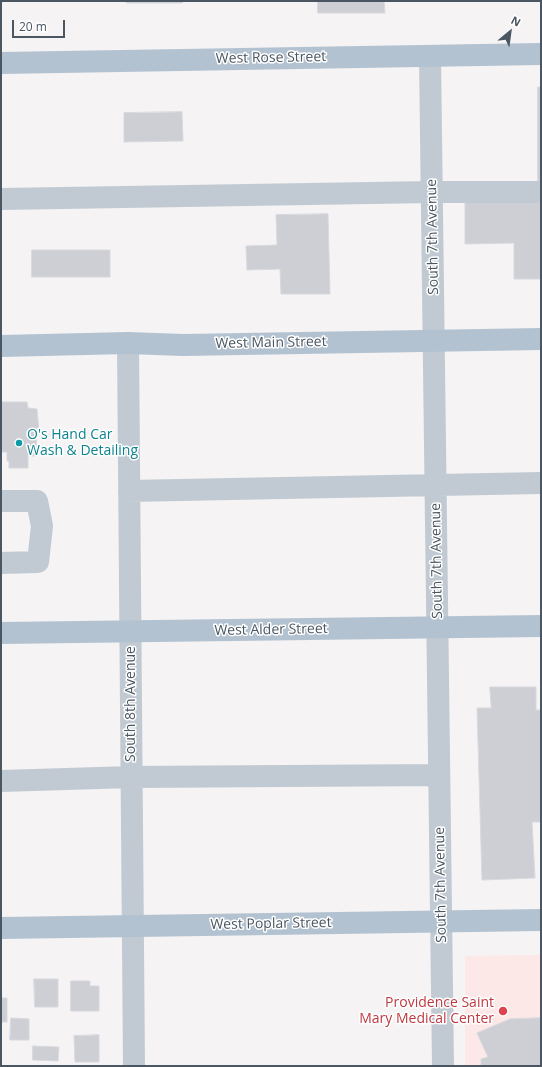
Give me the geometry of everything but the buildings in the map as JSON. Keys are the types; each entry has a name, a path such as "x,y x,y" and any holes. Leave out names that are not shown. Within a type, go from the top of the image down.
{"main road":[{"name":"West Rose Street","path":"1,62 541,54"},
{"name":"West Main Street","path":"1,346 128,343 183,344 541,339"},
{"name":"West Alder Street","path":"1,633 541,626"},
{"name":"West Poplar Street","path":"1,928 541,920"}],"street":[{"name":"South 7th Avenue","path":"430,56 443,1066"},
{"path":"1,199 432,192 541,192"},
{"name":"South 8th Avenue","path":"128,343 134,1066"},
{"path":"129,491 541,483"},
{"path":"1,501 37,501 42,526 38,562 1,563"},
{"path":"1,781 132,777 439,775"}],"shaded area":[{"name":"Providence Saint Mary Medical Center","path":"541,955 541,1066 465,1066 465,956"}],"place":[{"name":"O's Hand Car Wash & Detailing","path":"19,443"},
{"name":"Providence Saint Mary Medical Center","path":"503,1011"}]}
